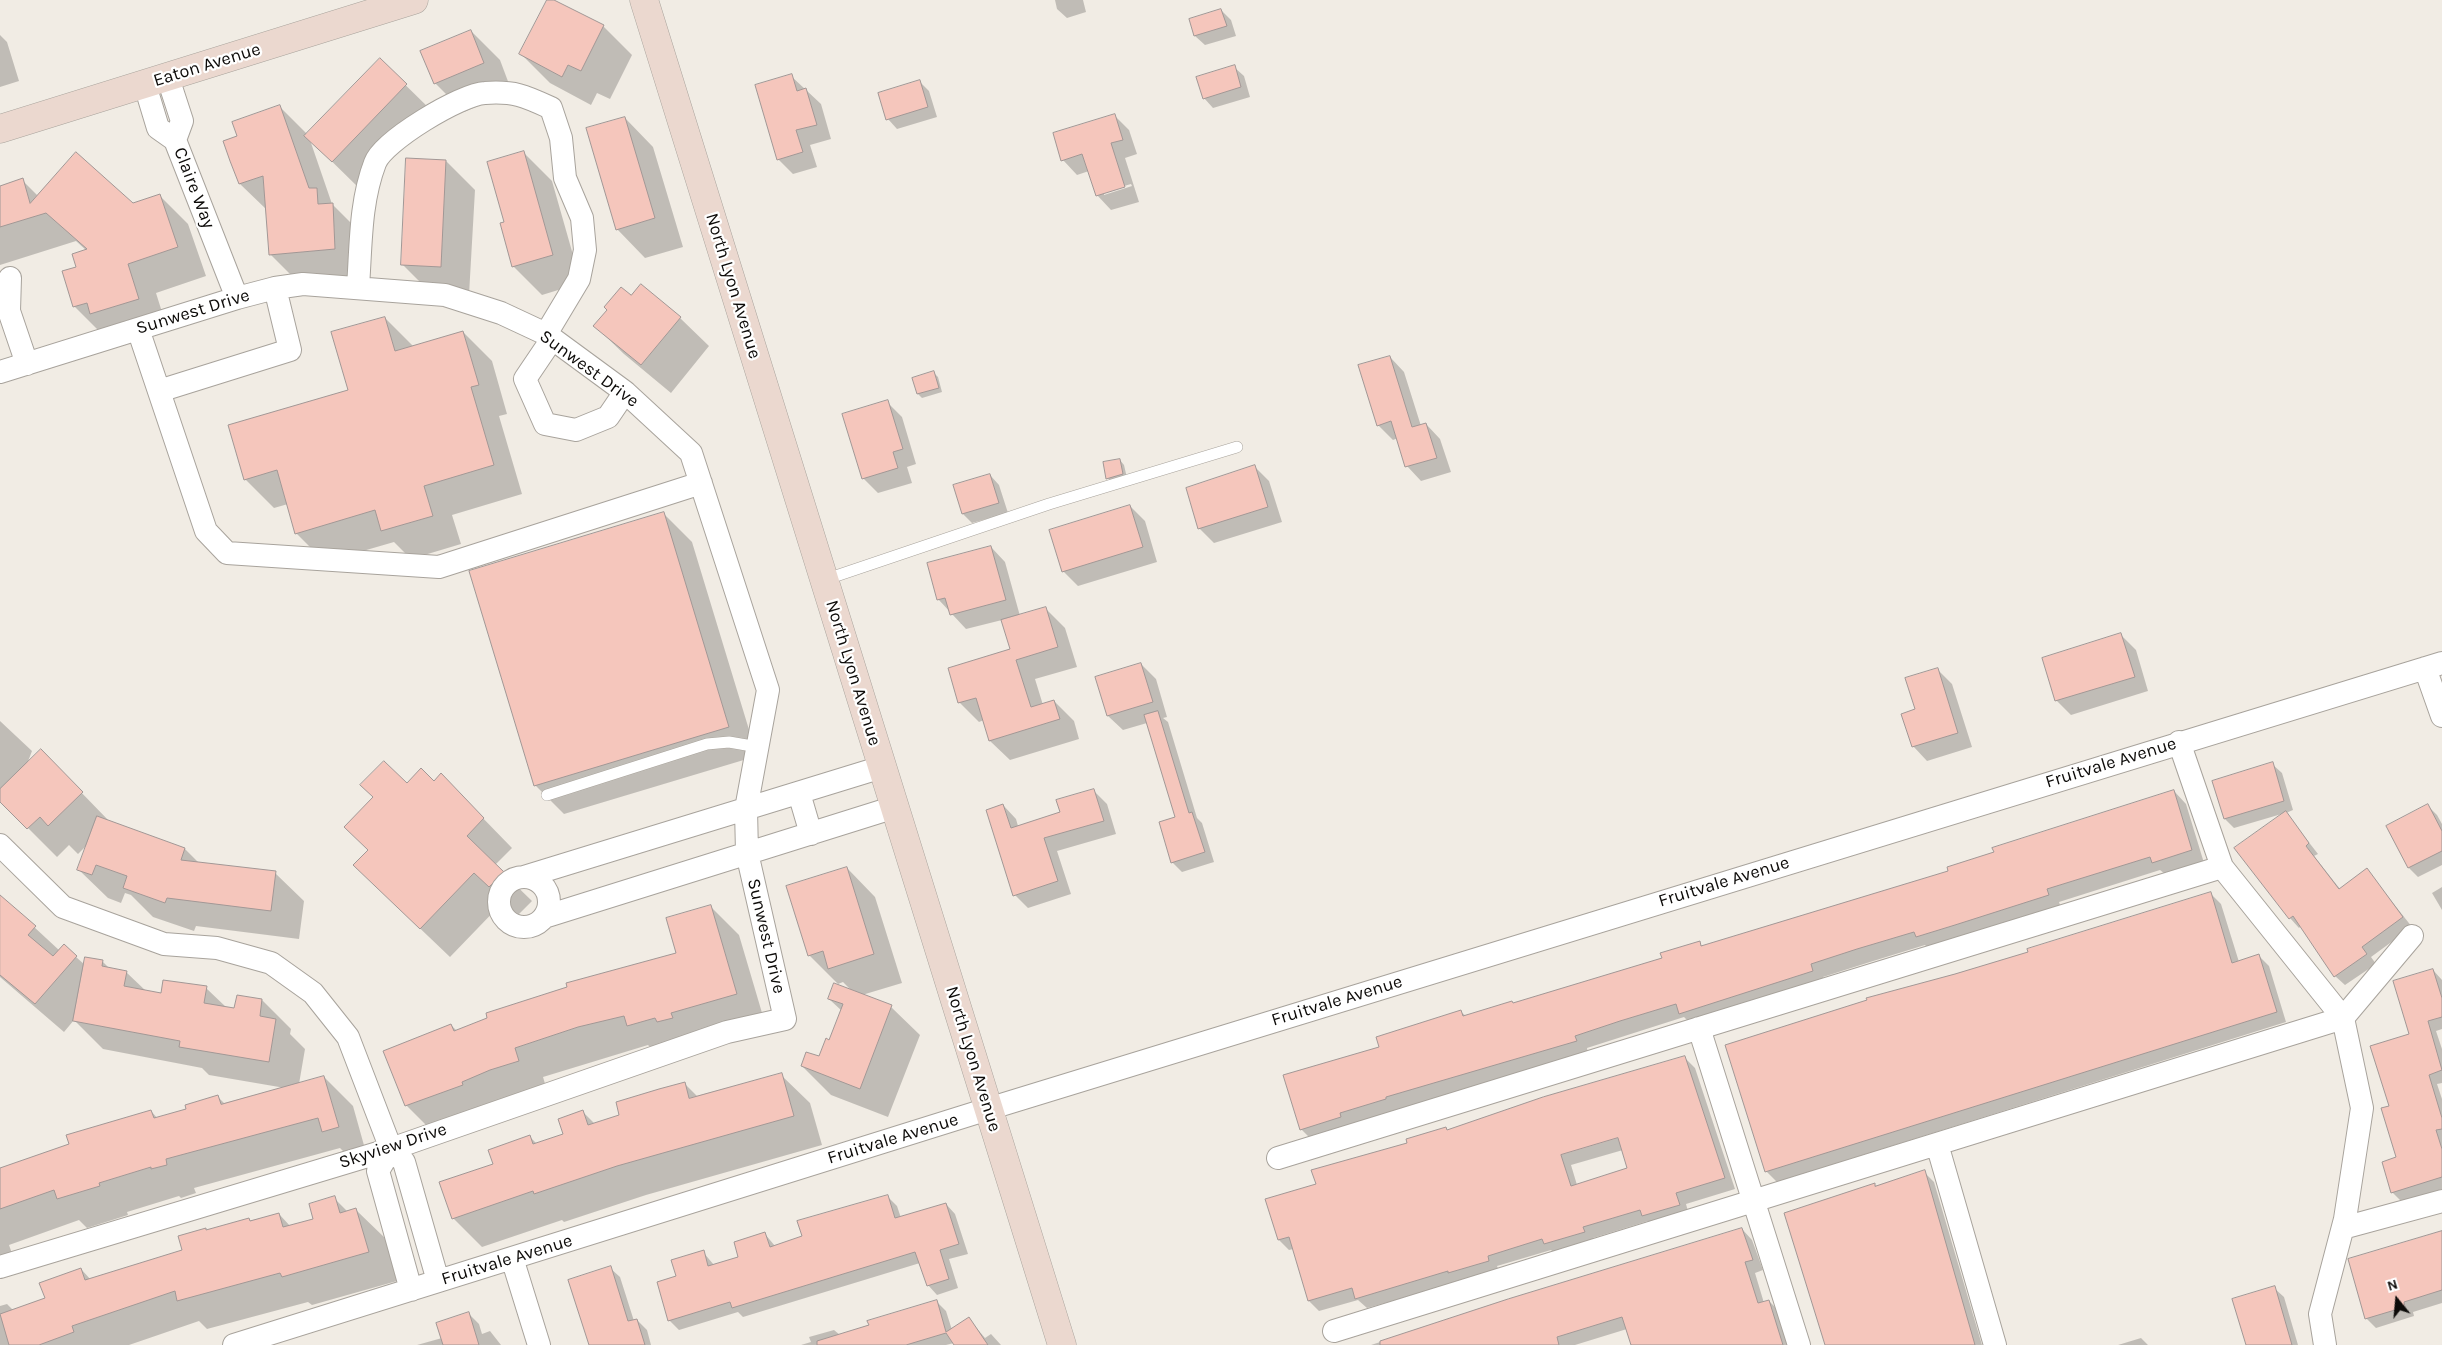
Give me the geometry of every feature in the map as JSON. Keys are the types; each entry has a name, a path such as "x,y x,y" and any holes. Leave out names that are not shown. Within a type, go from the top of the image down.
{"street":[{"name":"Eaton Avenue","path":"0,129 414,0"},
{"name":"North Lyon Avenue","path":"644,0 1062,1345"},
{"name":"Claire Way","path":"157,81 158,128 175,140 237,298"},
{"path":"358,287 364,198 376,160 404,133 447,107 483,93 519,94 550,108 562,138 565,178 582,218 585,250 580,279 525,379 545,424 576,430 608,417 625,392"},
{"path":"10,278 8,311 27,364"},
{"name":"Sunwest Drive","path":"0,372 237,298 274,288 303,284 445,295 501,313 549,336 625,392 690,453 768,690 746,809 747,853 784,1019"},
{"path":"159,391 290,350 274,288"},
{"path":"138,329 206,531 227,552 439,567 701,483"},
{"path":"2434,665 2442,716"},
{"name":"Fruitvale Avenue","path":"234,1345 988,1109 2434,665"},
{"path":"2179,742 2222,867 2343,1018 2362,1108 2343,1228 2320,1314 2325,1345"},
{"path":"524,877 539,882 548,895 548,910 538,923 523,928 508,922 503,917 498,902 504,887 516,878 882,767"},
{"path":"799,792 811,834"},
{"path":"544,917 895,807"},
{"path":"0,844 62,907 164,944 218,948 271,963 313,993 348,1037 391,1149 404,1162 438,1281"},
{"path":"1278,1158 2222,867"},
{"path":"1334,1331 2343,1018 2412,936"},
{"name":"Skyview Drive","path":"0,1267 391,1149 727,1032 784,1019"},
{"path":"1699,1028 1799,1345"},
{"path":"1937,1144 1995,1345"},
{"path":"391,1149 378,1171 411,1290"},
{"path":"2343,1228 2442,1202"},
{"path":"512,1258 539,1345"}],"lane":[{"path":"824,580 1049,504 1237,447"},
{"path":"546,795 708,744 728,742 758,747"}],"building":[{"path":"547,0 554,0 604,25 581,71 568,65 562,77 519,54"},
{"path":"1221,9 1227,26 1194,36 1189,19"},
{"path":"471,30 484,63 434,84 420,51"},
{"path":"380,58 407,84 332,162 304,136"},
{"path":"1235,65 1241,87 1203,99 1196,77"},
{"path":"792,74 797,91 806,88 817,125 796,130 803,152 777,160 755,85"},
{"path":"920,80 928,107 886,120 878,93"},
{"path":"280,105 309,188 317,188 318,204 333,203 335,249 269,255 263,176 239,184 230,161 223,141 237,136 232,122"},
{"path":"1115,114 1123,140 1111,143 1125,187 1096,196 1082,154 1061,161 1053,133"},
{"path":"625,117 655,218 616,230 586,128"},
{"path":"524,151 553,255 512,267 500,223 504,222 487,162"},
{"path":"76,152 133,203 160,194 178,247 128,264 139,299 90,314 87,303 73,307 62,271 76,267 72,254 87,249 46,213 0,227 0,186 23,178 30,203"},
{"path":"406,158 446,160 441,267 401,265"},
{"path":"641,284 681,317 641,365 593,326 607,310 604,307 621,287 631,295"},
{"path":"385,317 395,351 463,331 479,385 471,387 494,465 424,486 433,516 381,531 375,510 295,534 277,470 244,480 228,425 348,390 331,332"},
{"path":"1390,356 1412,427 1426,423 1437,458 1405,467 1391,421 1377,426 1358,365"},
{"path":"934,371 939,388 917,394 912,378"},
{"path":"888,400 903,449 893,452 898,468 862,479 842,414"},
{"path":"1120,459 1123,474 1106,479 1103,462"},
{"path":"1255,465 1268,507 1198,529 1186,488"},
{"path":"990,474 999,503 962,514 953,485"},
{"path":"1130,505 1143,547 1062,572 1049,530"},
{"path":"664,512 729,727 534,786 469,571"},
{"path":"991,546 1006,600 950,615 945,598 937,600 927,563"},
{"path":"1046,607 1058,647 1016,660 1031,707 1054,700 1060,719 989,741 976,698 958,703 948,668 1010,649 1001,620"},
{"path":"2121,633 2135,677 2055,701 2042,658"},
{"path":"1141,663 1153,702 1107,716 1095,677"},
{"path":"1938,668 1958,733 1912,747 1901,714 1915,709 1905,678"},
{"path":"1158,711 1189,813 1192,812 1205,852 1171,863 1159,822 1175,817 1144,715"},
{"path":"41,749 83,792 48,826 40,817 27,829 0,802 0,789"},
{"path":"384,761 407,783 421,768 434,781 441,773 484,818 467,836 504,872 489,887 474,873 420,929 353,865 368,850 344,827 373,797 360,785"},
{"path":"2273,762 2284,801 2224,819 2212,781"},
{"path":"1094,789 1104,821 1044,838 1058,881 1013,896 986,810 1003,804 1011,828 1060,812 1056,800"},
{"path":"2174,790 2192,850 2152,863 2150,857 2047,889 2049,895 1916,937 1914,932 1857,949 1811,964 1813,971 1679,1014 1676,1004 1620,1021 1575,1036 1577,1041 1386,1097 1386,1099 1340,1113 1341,1117 1300,1130 1283,1075 1379,1047 1376,1037 1461,1010 1463,1016 1512,1001 1513,1003 1662,958 1660,953 1700,941 1701,946 1948,871 1947,867 1994,852 1992,848"},
{"path":"2428,804 2442,831 2442,851 2408,868 2386,826"},
{"path":"2286,811 2309,843 2306,846 2339,889 2367,868 2403,917 2362,947 2367,954 2334,977 2293,916 2289,919 2234,848"},
{"path":"97,816 185,848 181,860 276,871 271,911 167,898 165,903 123,888 127,876 96,865 92,875 77,870"},
{"path":"847,867 874,954 828,969 823,951 808,956 786,886"},
{"path":"2211,892 2232,963 2259,954 2277,1012 1765,1172 1725,1045 1867,1000 1866,998 2028,952 2027,949"},
{"path":"0,895 36,926 28,935 53,956 64,944 77,956 35,1004 0,975"},
{"path":"711,905 737,994 671,1013 673,1018 657,1022 655,1018 627,1026 624,1016 578,1027 515,1048 519,1061 490,1070 462,1082 463,1085 405,1106 383,1051 451,1024 454,1031 487,1018 486,1013 567,987 566,983 676,953 666,918"},
{"path":"85,957 103,960 102,966 127,971 124,986 161,993 163,980 207,986 204,1003 234,1008 237,995 262,999 260,1016 276,1019 269,1062 179,1047 180,1041 73,1021"},
{"path":"2433,969 2442,998 2442,1017 2428,1021 2442,1070 2429,1075 2442,1118 2442,1129 2436,1130 2442,1149 2442,1177 2391,1193 2382,1162 2396,1157 2381,1108 2389,1106 2370,1046 2409,1034 2393,981"},
{"path":"834,983 892,1005 860,1089 801,1066 806,1052 819,1056 826,1038 829,1040 843,1004 828,999"},
{"path":"1685,1056 1725,1178 1676,1193 1680,1205 1642,1216 1640,1210 1583,1227 1585,1232 1544,1244 1542,1239 1488,1256 1489,1261 1448,1273 1448,1271 1355,1299 1352,1288 1308,1301 1289,1237 1278,1240 1265,1199 1316,1184 1311,1170 1407,1143 1406,1139 1446,1127 1447,1130 1543,1097","holes":["1618,1138 1627,1168 1571,1186 1561,1155"]},
{"path":"782,1073 794,1116 617,1166 534,1194 533,1191 452,1219 439,1182 493,1164 488,1150 530,1135 533,1144 563,1134 558,1119 583,1110 588,1125 619,1115 616,1102 685,1082 689,1098"},
{"path":"324,1076 339,1127 322,1132 318,1118 166,1159 167,1165 151,1169 151,1167 99,1183 100,1186 57,1199 54,1190 0,1209 0,1168 69,1144 66,1135 151,1110 154,1118 186,1109 185,1105 218,1095 221,1104"},
{"path":"1925,1170 1975,1345 1825,1345 1784,1213 1875,1183 1875,1186"},
{"path":"888,1195 895,1218 946,1203 959,1244 940,1250 949,1279 927,1286 915,1252 732,1308 730,1302 668,1321 657,1282 676,1276 671,1260 704,1250 708,1266 738,1257 734,1242 765,1232 770,1247 802,1236 797,1221"},
{"path":"335,1196 340,1213 356,1208 369,1252 282,1277 280,1273 177,1301 175,1291 72,1326 74,1332 39,1345 9,1345 0,1314 45,1298 39,1283 81,1268 85,1280 182,1250 178,1236 206,1228 206,1230 249,1218 250,1221 279,1213 283,1227 313,1219 309,1204"},
{"path":"1742,1228 1753,1260 1745,1262 1758,1303 1769,1300 1783,1345 1631,1345 1622,1317 1557,1337 1559,1345 1380,1345 1380,1341 1508,1299"},
{"path":"2442,1231 2442,1290 2404,1302 2405,1307 2365,1319 2348,1259"},
{"path":"611,1266 628,1321 637,1319 645,1345 589,1345 568,1280"},
{"path":"2275,1286 2292,1345 2246,1345 2232,1299"},
{"path":"937,1300 946,1332 969,1317 988,1345 954,1345 946,1333 906,1345 817,1345 817,1341 869,1325 867,1321"},
{"path":"469,1312 479,1345 443,1345 436,1323"}]}
